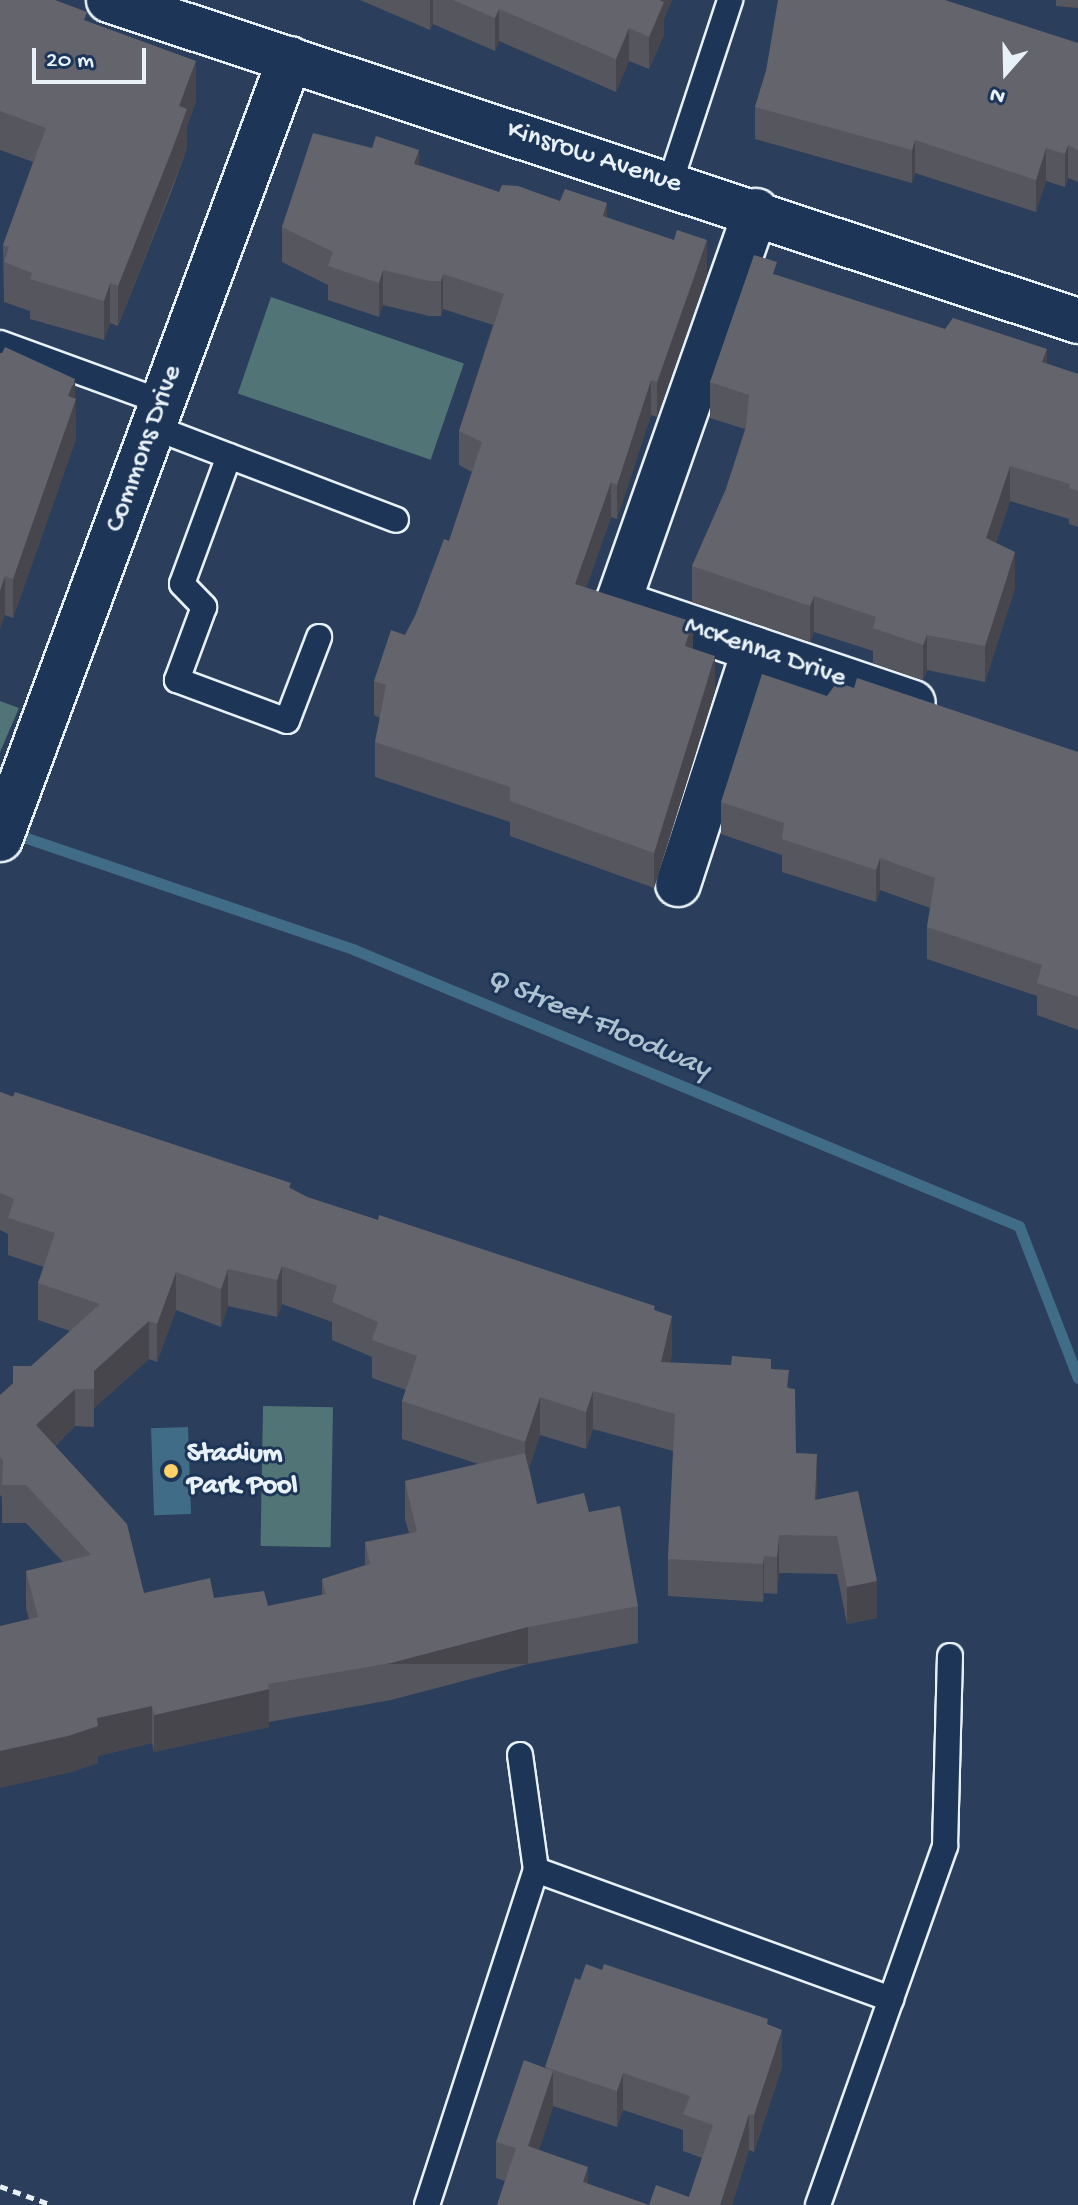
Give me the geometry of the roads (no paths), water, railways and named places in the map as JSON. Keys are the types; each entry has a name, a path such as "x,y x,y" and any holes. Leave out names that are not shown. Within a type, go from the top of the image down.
{"street":[{"name":"Kinsrow Avenue","path":"109,0 756,211 1078,321"},
{"name":"Commons Drive","path":"0,839 290,59"},
{"name":"McKenna Drive","path":"756,211 618,603 946,714"},
{"path":"678,884 755,649"}],"lane":[{"path":"670,183 730,0"},
{"path":"0,343 158,415 229,456 396,520"},
{"path":"229,456 182,584 204,607 177,680 287,721 319,637"},
{"path":"818,2205 945,1846 950,1656"},
{"path":"427,2205 536,1870 520,1755"},
{"path":"536,1870 891,1999"}],"water":[{"name":"Stadium Park Pool","path":"188,1427 191,1514 154,1515 151,1428"}],"waterway":[{"name":"Q Street Floodway","path":"12,833 355,950 1019,1226 1078,1378"}],"place":[{"name":"Stadium Park Pool","path":"171,1471"}]}
